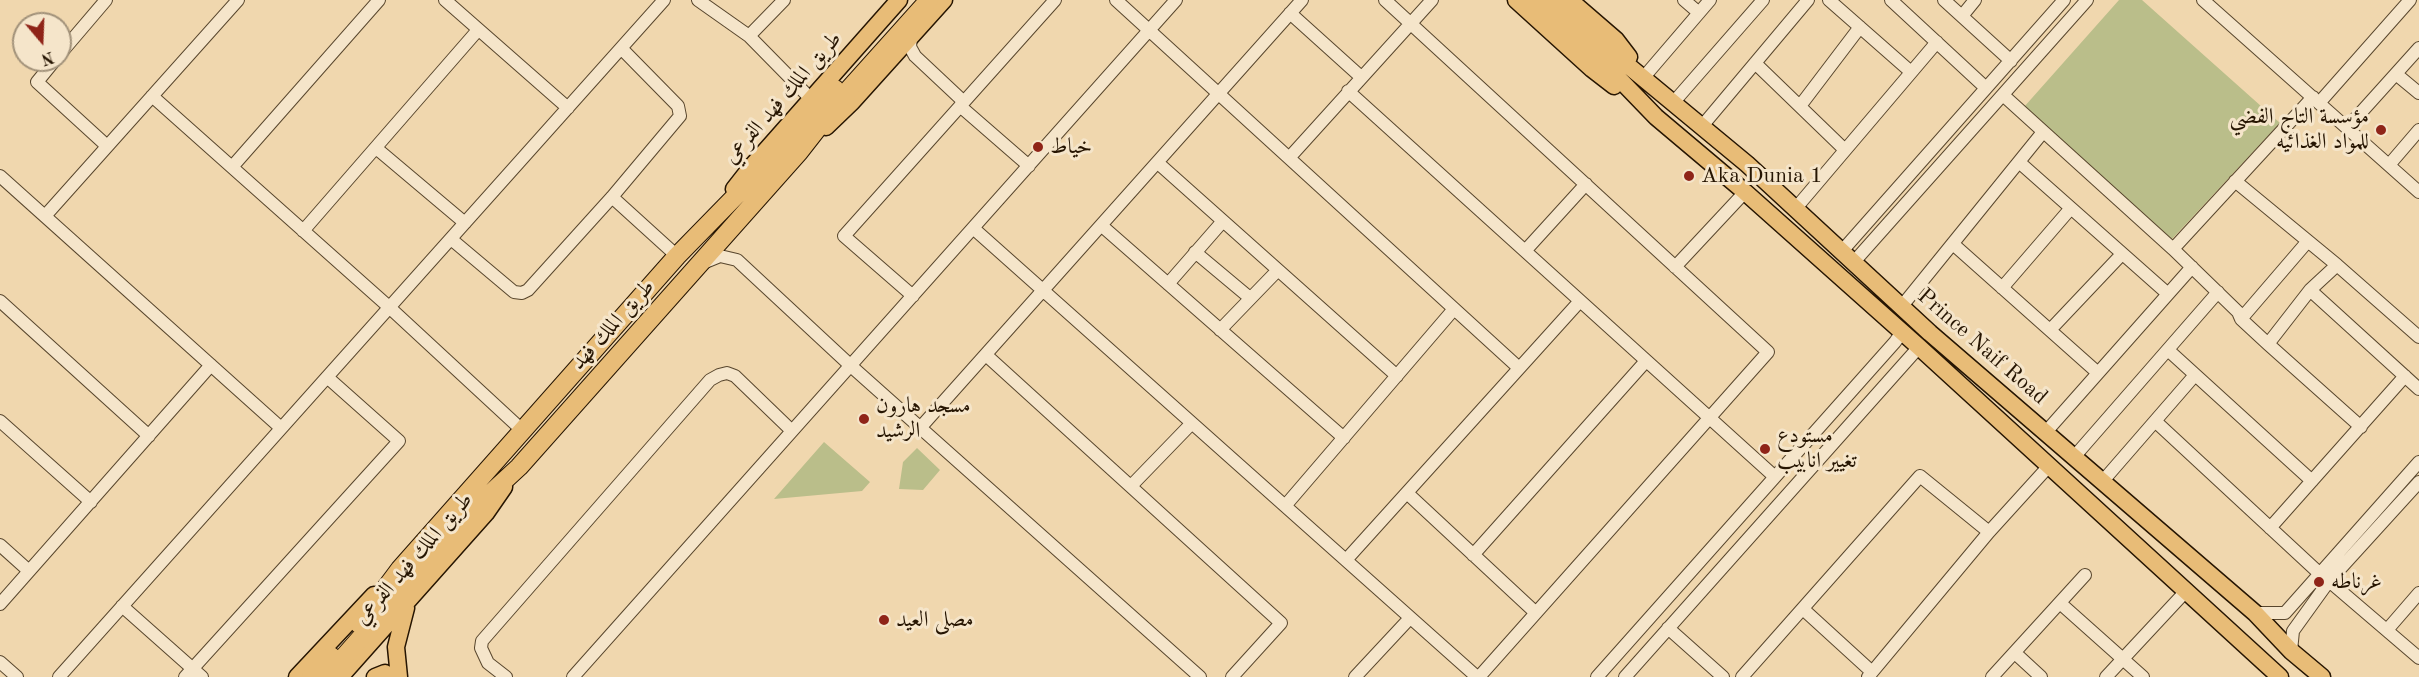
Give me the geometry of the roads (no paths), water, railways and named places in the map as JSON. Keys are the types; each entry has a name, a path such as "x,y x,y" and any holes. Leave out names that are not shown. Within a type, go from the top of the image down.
{"highway":[{"name":"طريق الملك فهد","path":"311,677 359,624 400,569 677,256 765,166 914,0"},
{"name":"طريق الملك فهد","path":"326,677 479,504 519,467 799,152 842,97 929,0"}],"main road":[{"name":"طريق الملك فهد الفرعي","path":"704,227 752,166 899,0"},
{"path":"799,152 852,102 944,0"},
{"name":"Prince Naif Road","path":"1516,0 1592,69 1656,117 1745,192 2282,677"},
{"name":"Prince Naif Road","path":"1534,0 1599,58 1656,117"},
{"name":"Prince Naif Road","path":"1553,0 1608,49 1703,125 1930,333 2255,613 2316,677"},
{"name":"Prince Naif Road","path":"1570,0 1616,40 1644,76"},
{"name":"طريق الملك فهد الفرعي","path":"340,677 486,513 519,467"},
{"name":"طريق الملك فهد الفرعي","path":"297,677 350,618 400,569"},
{"path":"399,677 396,647 401,620 410,598"},
{"name":"Prince Naif Road","path":"2291,651 2322,677"},
{"path":"375,677 385,673 390,677"}],"street":[{"path":"45,216 238,0"},
{"path":"232,167 380,0"},
{"path":"445,0 568,108"},
{"path":"59,677 664,0"},
{"path":"698,0 749,36 811,99"},
{"path":"749,36 784,0"},
{"path":"913,296 844,236 1055,0"},
{"path":"1116,0 1519,368"},
{"path":"573,677 1176,0"},
{"path":"920,428 1302,0"},
{"path":"974,228 1478,677 1768,352 1385,0"},
{"path":"1289,158 1432,0"},
{"path":"1684,0 1699,13"},
{"path":"1644,76 1710,0"},
{"path":"1673,103 1763,0"},
{"path":"1703,125 1808,0"},
{"path":"1829,0 1911,72"},
{"path":"1891,0 1986,88"},
{"path":"1944,0 2010,61"},
{"path":"1962,16 1975,0"},
{"path":"1848,257 1880,208 2064,0"},
{"path":"1848,257 1894,218 2087,0"},
{"path":"2203,0 2419,192"},
{"path":"2173,249 2235,181 2316,100 2410,0"},
{"path":"72,39 102,2"},
{"path":"1290,13 1361,77"},
{"path":"1800,106 1860,27"},
{"path":"303,231 478,30"},
{"path":"911,37 910,47 915,56 962,104 1029,166"},
{"path":"2030,38 2044,49"},
{"path":"1796,208 1936,42"},
{"path":"451,239 514,292 522,293 528,290 612,197 680,116 678,106 621,48"},
{"path":"2347,128 2419,48"},
{"path":"1755,63 1845,150"},
{"path":"45,72 37,82 107,147"},
{"path":"2396,74 2419,93"},
{"path":"1348,91 1774,477"},
{"path":"2003,95 2173,249 2238,312 2241,319 2361,427"},
{"path":"152,96 389,307 523,431"},
{"path":"2389,165 2419,130"},
{"path":"1902,306 2043,132"},
{"path":"376,147 465,223"},
{"path":"2019,162 2168,294"},
{"path":"1158,163 1397,376"},
{"path":"0,176 281,428"},
{"path":"2235,181 2337,265 2419,337"},
{"path":"1525,251 1586,184"},
{"path":"1675,267 1745,192"},
{"path":"612,197 677,256"},
{"path":"1880,208 1894,218"},
{"path":"2002,288 2071,208"},
{"path":"1168,284 1223,220"},
{"path":"1102,226 1344,438"},
{"path":"2241,319 2308,241"},
{"path":"1953,244 2098,373"},
{"path":"1196,252 1250,298"},
{"path":"2051,329 2122,254"},
{"path":"699,264 720,256 737,261 920,428 1200,677"},
{"path":"2268,344 2310,290 2337,265"},
{"path":"2045,433 2192,267"},
{"path":"1220,330 1278,270"},
{"path":"2310,290 2419,389"},
{"path":"2074,457 2218,292"},
{"path":"0,301 149,436"},
{"path":"1346,560 1580,301"},
{"path":"1285,506 1454,309"},
{"path":"1597,677 1880,360 1902,332"},
{"path":"1625,677 1919,347"},
{"path":"2168,350 2312,481"},
{"path":"986,355 1281,622 1232,677"},
{"path":"1880,360 1891,364 1894,375"},
{"path":"1473,555 1646,361"},
{"path":"0,604 211,365"},
{"path":"506,677 488,663 481,648 482,641 710,380 727,373 735,376 792,431"},
{"path":"2102,482 2195,375"},
{"path":"2270,528 2405,376"},
{"path":"122,606 193,674 399,441 327,377"},
{"path":"0,421 91,502"},
{"path":"2155,421 2324,577 2419,658"},
{"path":"1131,486 1192,423"},
{"path":"2291,651 2293,631 2324,577 2419,462"},
{"path":"1803,609 1870,676 1989,532 2048,467"},
{"path":"1742,677 1920,476 1989,532"},
{"path":"2255,613 2285,613 2419,482"},
{"path":"1407,493 1536,613"},
{"path":"0,545 29,571"},
{"path":"1992,677 2085,575"},
{"path":"2106,677 2187,590"},
{"path":"2387,630 2419,593"},
{"path":"2060,603 2143,677"},
{"path":"1354,677 1410,618"},
{"path":"1668,628 1723,677"},
{"path":"2015,653 2041,677"},
{"path":"0,662 17,677"}],"place":[{"name":"مؤسسة التاج الفضي للمواد الغذائيه","path":"2381,130"},
{"name":"خياط","path":"1038,147"},
{"name":"Aka Dunia 1","path":"1689,176"},
{"name":"مسجد هارون الرشيد","path":"864,419"},
{"name":"مستودع تغيير انابيب","path":"1765,449"},
{"name":"غرناطه","path":"2319,582"},
{"name":"مصلى العيد","path":"884,620"}]}
